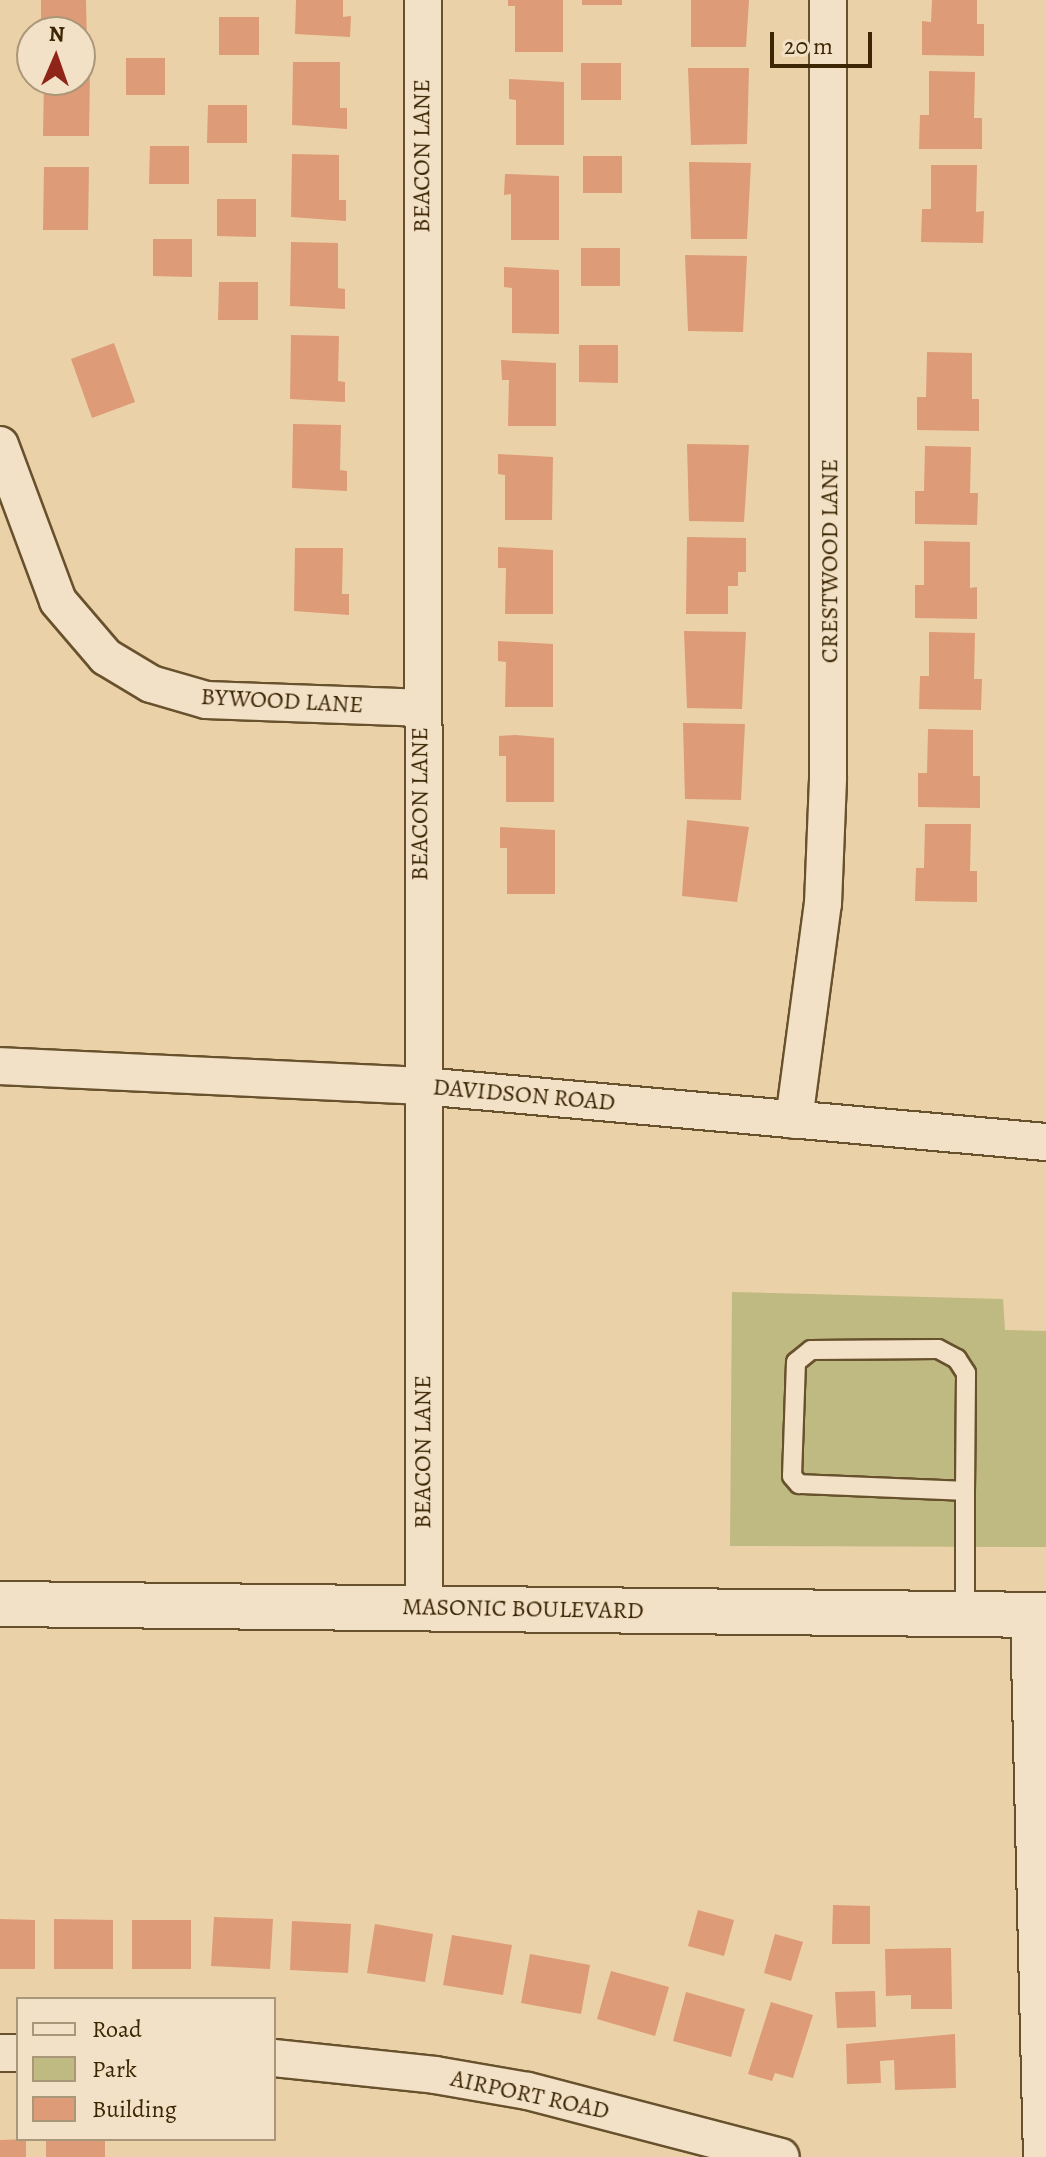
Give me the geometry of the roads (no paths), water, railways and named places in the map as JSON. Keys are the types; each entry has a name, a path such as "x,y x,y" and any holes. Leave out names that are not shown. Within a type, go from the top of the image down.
{"street":[{"name":"BEACON LANE","path":"423,0 420,708 424,1607"},
{"name":"CRESTWOOD LANE","path":"794,1120 823,904 828,777 828,0"},
{"name":"BYWOOD LANE","path":"0,445 58,601 106,657 151,684 206,700 420,708"},
{"name":"DAVIDSON ROAD","path":"0,1066 422,1086 1046,1142"},
{"name":"MASONIC BOULEVARD","path":"0,1604 1038,1615"},
{"path":"1038,1615 1042,2157"},
{"name":"AIRPORT ROAD","path":"276,2058 421,2073 528,2091 781,2157"}],"lane":[{"path":"965,1491 799,1484 792,1476 796,1362 811,1350 938,1349 957,1359 966,1373 965,1615"}]}
